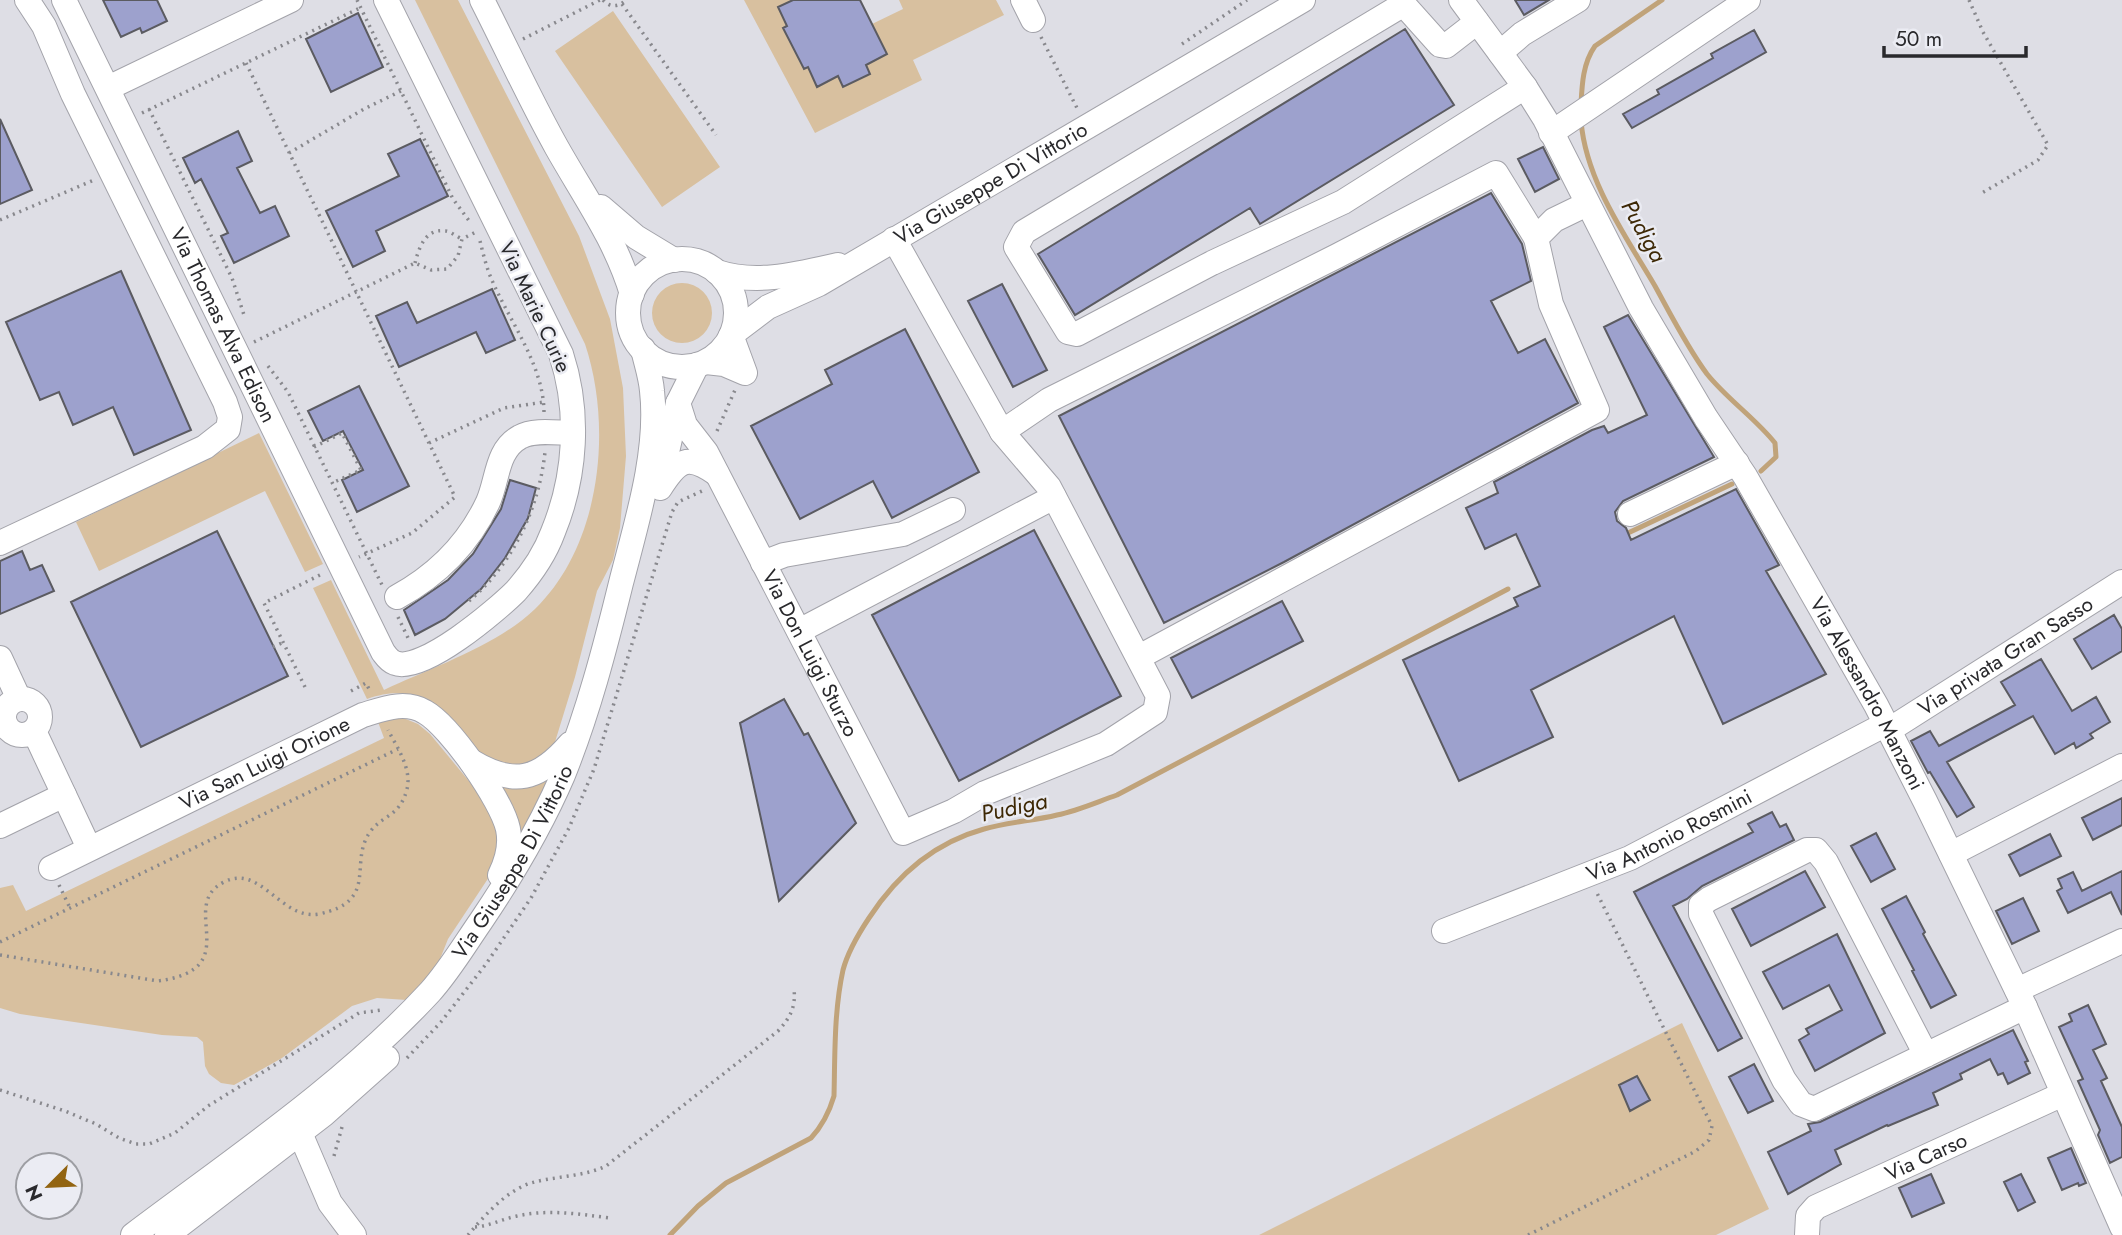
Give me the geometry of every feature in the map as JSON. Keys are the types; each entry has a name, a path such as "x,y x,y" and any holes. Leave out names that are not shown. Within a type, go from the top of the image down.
{"street":[{"path":"0,544 205,447 228,429 230,417 73,94 44,26 27,0"},
{"name":"Via Thomas Alva Edison","path":"64,0 124,121 249,344 383,652"},
{"path":"107,88 291,0"},
{"path":"482,0 556,146 619,255 632,295"},
{"name":"Via Giuseppe Di Vittorio","path":"1126,102 1275,0"},
{"name":"Via Giuseppe Di Vittorio","path":"731,335 768,307 819,284 1303,0"},
{"name":"Via Alessandro Manzoni","path":"1461,0 1525,87 1565,122 1575,179 1587,204 1641,308 1681,377 1737,463 1887,727 2021,998 2063,1094 2113,1183 2122,1227"},
{"path":"1500,52 1522,34 1578,0"},
{"path":"1565,122 1748,0"},
{"name":"Via Marie Curie","path":"379,1 486,228 561,354 570,395 573,433 569,481 563,505 544,553 516,590 484,620 449,645 415,645 399,664 390,660 383,652"},
{"path":"1477,22 1446,46 1440,45 1406,7 1399,8 1024,232 1016,247 1068,332 1077,334 1212,263 1343,202 1525,87"},
{"path":"894,239 1002,432 1049,487 1139,657 1597,410 1551,304 1536,238 1496,173 1049,400 1002,432"},
{"path":"582,188 636,237 674,260"},
{"path":"1536,238 1554,220 1587,204"},
{"path":"701,363 722,350 731,335 735,324 731,290 717,272 696,261 674,260 663,263 644,275 632,295 629,317 631,329 643,349 652,357 673,366 724,364 748,376"},
{"name":"Via Giuseppe Di Vittorio","path":"717,272 743,279 761,278 856,261"},
{"path":"731,335 748,376"},
{"name":"Via Giuseppe Di Vittorio","path":"133,1235 297,1112 369,1052 400,1022 433,989 496,898 524,851 557,787 579,733 609,633 648,463 653,408 643,349"},
{"name":"Via Giuseppe Di Vittorio","path":"167,1235 300,1133 379,1065 442,999 488,941 537,862 577,782 595,737 621,649 678,403 701,363"},
{"name":"Via Don Luigi Sturzo","path":"678,403 685,425 706,452 903,833 954,811 985,793 1106,744 1155,712 1158,696 1139,657"},
{"path":"393,601 451,559 470,534 488,501 506,449 520,437 544,433 573,433"},
{"path":"659,490 674,469 688,461 698,462 717,474"},
{"path":"1630,514 1737,463"},
{"path":"799,631 1054,497"},
{"path":"763,563 784,555 903,534 953,510"},
{"name":"Via privata Gran Sasso","path":"1887,727 2122,583"},
{"path":"0,658 19,699 30,701 38,708 40,721 34,731 89,848"},
{"name":"Via San Luigi Orione","path":"51,868 363,715 406,706 424,712 440,724 468,758 502,812 509,835 508,852 498,879 454,945 449,966"},
{"name":"Via Antonio Rosmini","path":"1444,931 1630,858 1887,727"},
{"name":"Via San Luigi Orione","path":"468,758 498,774 527,776 554,763 579,733"},
{"path":"1951,854 2122,766"},
{"path":"0,826 65,795"},
{"path":"1926,1055 1826,862 1816,850 1807,850 1701,905 1701,914 1784,1080 1801,1104 1814,1109 1926,1055 2122,941"},
{"name":"Via Carso","path":"1807,1235 1808,1216 1816,1207 2063,1094"},
{"path":"300,1133 330,1203 337,1216 354,1235"}],"path":[{"path":"357,0 453,199 486,228 491,278 536,374 544,402 545,453 540,486 530,518 506,559 482,590 464,606"},
{"path":"506,47 601,0 611,6 624,2 716,135"},
{"path":"1969,0 1983,32 2048,145 2038,160 1982,193"},
{"path":"124,121 361,7 379,1"},
{"path":"1028,10 1086,125"},
{"path":"246,62 455,497 412,533 350,561"},
{"path":"289,153 363,109 401,91"},
{"path":"149,109 232,278 245,320"},
{"path":"0,220 112,173"},
{"path":"415,262 431,270 447,269 458,256 463,239 486,228"},
{"path":"249,344 415,262 419,246 430,234 446,231 463,239"},
{"path":"266,363 288,392 366,553 415,645"},
{"path":"717,435 738,382 748,376"},
{"path":"429,443 504,408 544,402"},
{"path":"314,447 342,433 361,470 332,483"},
{"path":"305,687 264,603 333,569"},
{"path":"273,647 284,642"},
{"path":"0,955 158,981 181,978 197,969 206,951 205,907 211,891 226,880 244,878 260,884 292,911 311,915 331,911 349,901 358,887 364,842 372,829 399,808 407,788 407,771 366,683 351,691"},
{"path":"0,942 398,749"},
{"path":"1528,1235 1696,1151 1709,1140 1712,1126 1588,874"},
{"path":"468,1235 485,1216 517,1189 606,1166 778,1031 794,1009 794,989"},
{"path":"0,1090 65,1111 96,1124 119,1139 136,1144 149,1144 175,1133 208,1106 359,1013 387,1011 400,1022"},
{"path":"475,1227 493,1225 514,1216 549,1211 610,1218"}],"shaded area":[{"path":"415,0 458,0 579,236 610,319 623,388 626,456 620,528 613,560 597,591 555,742 549,751 522,766 484,759 435,709 413,696 385,694 367,699 313,588 331,580 384,690 483,645 520,622 535,609 557,583 575,552 587,519 595,484 599,448 598,412 594,377 585,344"},
{"path":"744,0 793,0 778,7 787,26 783,28 803,69 808,67 817,86 838,76 844,87 870,74 866,65 887,54 872,24 903,9 899,0 996,0 1004,15 913,60 922,80 815,133"},
{"path":"613,11 720,167 662,207 555,51"},
{"path":"676,283 688,283 704,291 710,301 710,325 704,335 688,343 676,343 660,335 652,319 652,307 660,291"},
{"path":"259,433 323,564 305,572 265,491 99,571 76,522"},
{"path":"401,717 418,724 430,734 473,786 498,825 497,865 448,939 432,979 407,1000 377,998 352,1006 282,1058 234,1085 221,1083 209,1074 205,1066 203,1042 197,1037 162,1035 20,1014 0,1008 0,888 13,885 26,911 384,738 378,722"},
{"path":"551,778 521,840 498,787"},
{"path":"1682,1023 1769,1209 1716,1235 1259,1235"}],"building":[{"path":"103,0 157,0 167,21 142,33 140,28 121,37"},
{"path":"793,0 860,0 887,54 866,65 870,74 843,87 838,76 817,87 808,67 804,69 783,28 787,26 778,7"},
{"path":"1515,0 1549,0 1524,15"},
{"path":"358,13 383,67 331,92 306,39"},
{"path":"1405,29 1454,105 1260,224 1250,208 1075,315 1038,254"},
{"path":"1754,30 1766,52 1632,128 1623,114 1659,94 1657,90 1713,58 1711,54"},
{"path":"0,119 32,190 0,204"},
{"path":"238,131 252,161 237,168 260,213 275,206 289,236 234,263 221,236 228,233 201,179 195,183 183,158"},
{"path":"420,139 448,196 376,231 385,251 353,267 326,211 399,176 388,154"},
{"path":"1543,147 1559,179 1535,192 1518,159"},
{"path":"1491,193 1522,244 1531,281 1491,301 1518,353 1545,339 1578,403 1284,562 1164,623 1059,416"},
{"path":"121,271 191,430 134,455 113,407 73,425 59,392 40,400 6,322"},
{"path":"1002,284 1047,370 1013,387 968,301"},
{"path":"492,289 515,340 486,353 476,332 399,367 376,316 407,302 417,323"},
{"path":"1628,315 1714,457 1623,501 1615,512 1617,521 1626,528 1631,540 1736,489 1779,565 1766,571 1826,674 1723,724 1674,616 1531,690 1553,737 1459,781 1403,660 1518,606 1514,598 1540,586 1516,534 1485,549 1466,508 1498,493 1494,482 1592,430 1604,426 1608,433 1647,415 1604,327"},
{"path":"905,329 979,472 892,518 873,481 800,519 751,426 832,384 825,370"},
{"path":"359,386 409,486 357,512 342,480 363,470 343,431 323,441 308,411"},
{"path":"510,480 536,488 528,518 505,558 481,589 445,619 415,635 404,610 448,580 473,554 501,509"},
{"path":"1034,530 1121,696 959,781 872,615"},
{"path":"217,531 288,676 141,747 71,602"},
{"path":"22,551 30,570 42,565 54,591 0,614 0,561"},
{"path":"1282,601 1303,641 1192,698 1171,658"},
{"path":"2114,615 2122,629 2122,651 2092,669 2074,639"},
{"path":"2041,659 2072,711 2096,697 2110,722 2090,734 2093,738 2076,748 2074,743 2055,754 2033,716 1947,762 1974,807 1957,817 1911,741 1930,731 1939,746 2015,705 2001,682"},
{"path":"784,699 804,735 808,733 856,823 779,901 740,723"},
{"path":"2122,798 2122,825 2093,840 2082,818"},
{"path":"1772,812 1780,827 1786,824 1794,840 1702,886 1687,899 1673,906 1742,1038 1718,1051 1634,892 1753,832 1748,824"},
{"path":"1876,833 1895,869 1871,882 1851,846"},
{"path":"2050,834 2061,856 2020,876 2009,855"},
{"path":"1805,871 1825,907 1751,946 1732,909"},
{"path":"2122,871 2122,915 2111,892 2068,913 2057,891 2062,888 2058,879 2073,872 2082,891"},
{"path":"1906,896 1956,995 1931,1008 1882,909"},
{"path":"2023,898 2039,931 2012,944 1996,911"},
{"path":"1837,934 1885,1033 1815,1071 1799,1040 1809,1034 1806,1029 1842,1010 1829,985 1783,1009 1763,972"},
{"path":"2088,1005 2106,1044 2093,1050 2107,1078 2101,1081 2122,1127 2122,1157 2110,1163 2098,1135 2100,1130 2078,1081 2083,1079 2059,1027 2072,1021 2069,1014"},
{"path":"2013,1030 2028,1061 2025,1062 2030,1073 2008,1084 2003,1073 1998,1075 1990,1059 1960,1074 1962,1079 1933,1093 1938,1105 1835,1150 1841,1164 1788,1194 1768,1152 1811,1131 1808,1124 1820,1122"},
{"path":"1754,1064 1773,1101 1748,1113 1729,1077"},
{"path":"1637,1076 1650,1100 1630,1111 1619,1085"},
{"path":"2071,1148 2086,1183 2079,1186 2078,1183 2062,1190 2048,1158"},
{"path":"1931,1174 1944,1203 1912,1217 1899,1188"},
{"path":"2021,1174 2035,1202 2018,1211 2004,1182"}],"waterway":[{"name":"Pudiga","path":"1581,104 1586,67 1595,46 1662,0"},
{"name":"Pudiga","path":"1581,121 1590,165 1599,186 1686,342 1707,374 1775,443 1776,457 1761,471"},
{"name":"Pudiga","path":"1628,533 1732,484"},
{"name":"Pudiga","path":"670,1235 698,1206 726,1183 811,1138 822,1123 834,1096 836,1017 845,963 858,936 880,902 918,863 948,843 966,835 1064,813 1117,795 1508,589"}]}
